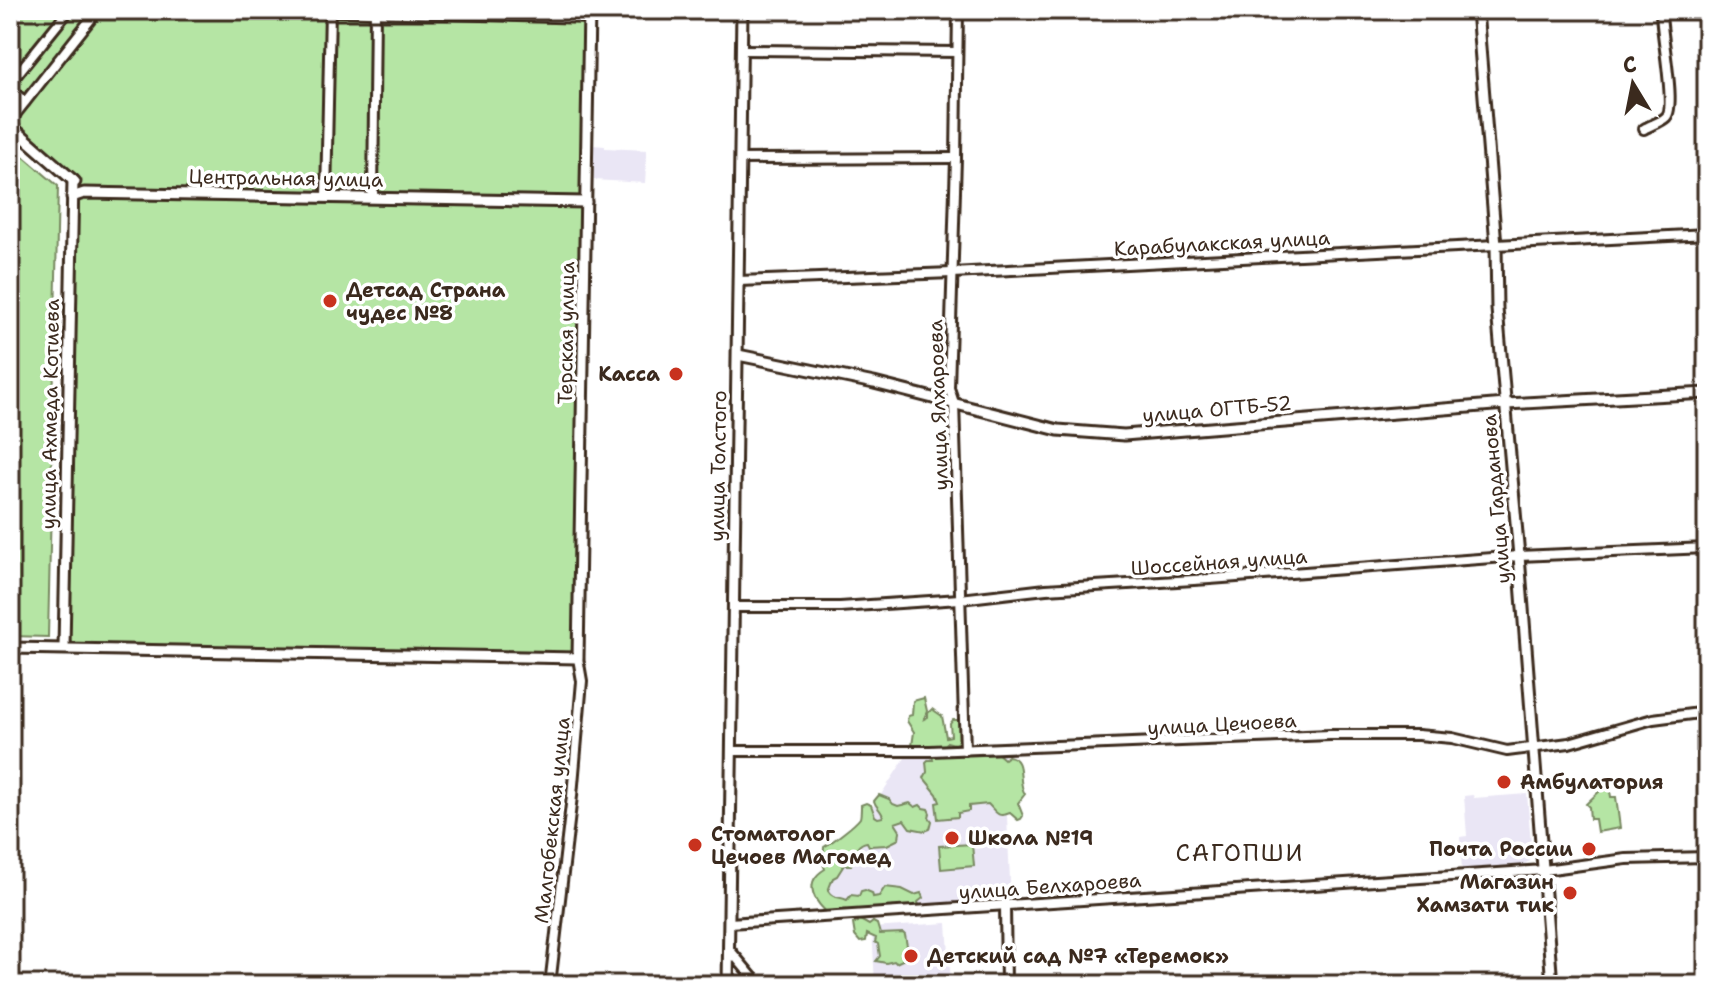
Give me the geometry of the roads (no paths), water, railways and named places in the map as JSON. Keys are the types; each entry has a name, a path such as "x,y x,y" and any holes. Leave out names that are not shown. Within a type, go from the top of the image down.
{"street":[{"path":"10,83 69,10"},
{"path":"87,193 10,123 98,10"},
{"path":"326,197 330,10 589,14"},
{"name":"улица Толстого","path":"729,923 742,10"},
{"name":"улица Ялхароева","path":"958,10 949,388 954,403 965,750"},
{"name":"улица Гарданова","path":"1477,10 1496,245 1497,309 1552,985"},
{"path":"1644,129 1668,116 1670,110 1661,10"},
{"path":"373,198 375,11"},
{"name":"Терская улица","path":"578,658 589,14"},
{"path":"742,50 957,52"},
{"path":"10,89 25,102"},
{"path":"740,159 956,158"},
{"name":"улица Ахмеда Котиева","path":"64,648 73,180"},
{"name":"Центральная улица","path":"72,197 87,193 586,202"},
{"name":"Карабулакская улица","path":"738,281 1707,234"},
{"name":"улица ОГТБ-52","path":"738,355 874,383 1058,430 1124,435 1506,404 1707,393"},
{"name":"Шоссейная улица","path":"734,607 840,607 960,599 1046,589 1519,556 1707,548"},
{"path":"10,648 578,658"},
{"name":"Малгобекская улица","path":"550,985 575,764 582,681 578,658"},
{"name":"улица Цечоева","path":"732,751 965,750 1330,735 1418,735 1452,738 1507,751 1569,743 1653,719 1707,712"},
{"name":"улица Белхароева","path":"729,923 1544,870 1626,859 1707,857"},
{"path":"1005,905 1006,985"},
{"path":"728,985 729,923"},
{"path":"728,985 729,923"},
{"path":"729,949 759,985"}],"place":[{"name":"Детсад Страна чудес №8","path":"330,301"},
{"name":"Касса","path":"676,374"},
{"name":"Амбулатория","path":"1504,782"},
{"name":"Школа №19","path":"952,838"},
{"name":"Стоматолог Цечоев Магомед","path":"695,845"},
{"name":"Почта России","path":"1589,849"},
{"name":"Магазин Хамзати тик","path":"1570,893"},
{"name":"Детский сад №7 «Теремок»","path":"911,956"}],"district":[{"name":"САГОПШИ","path":"1240,853"}]}
